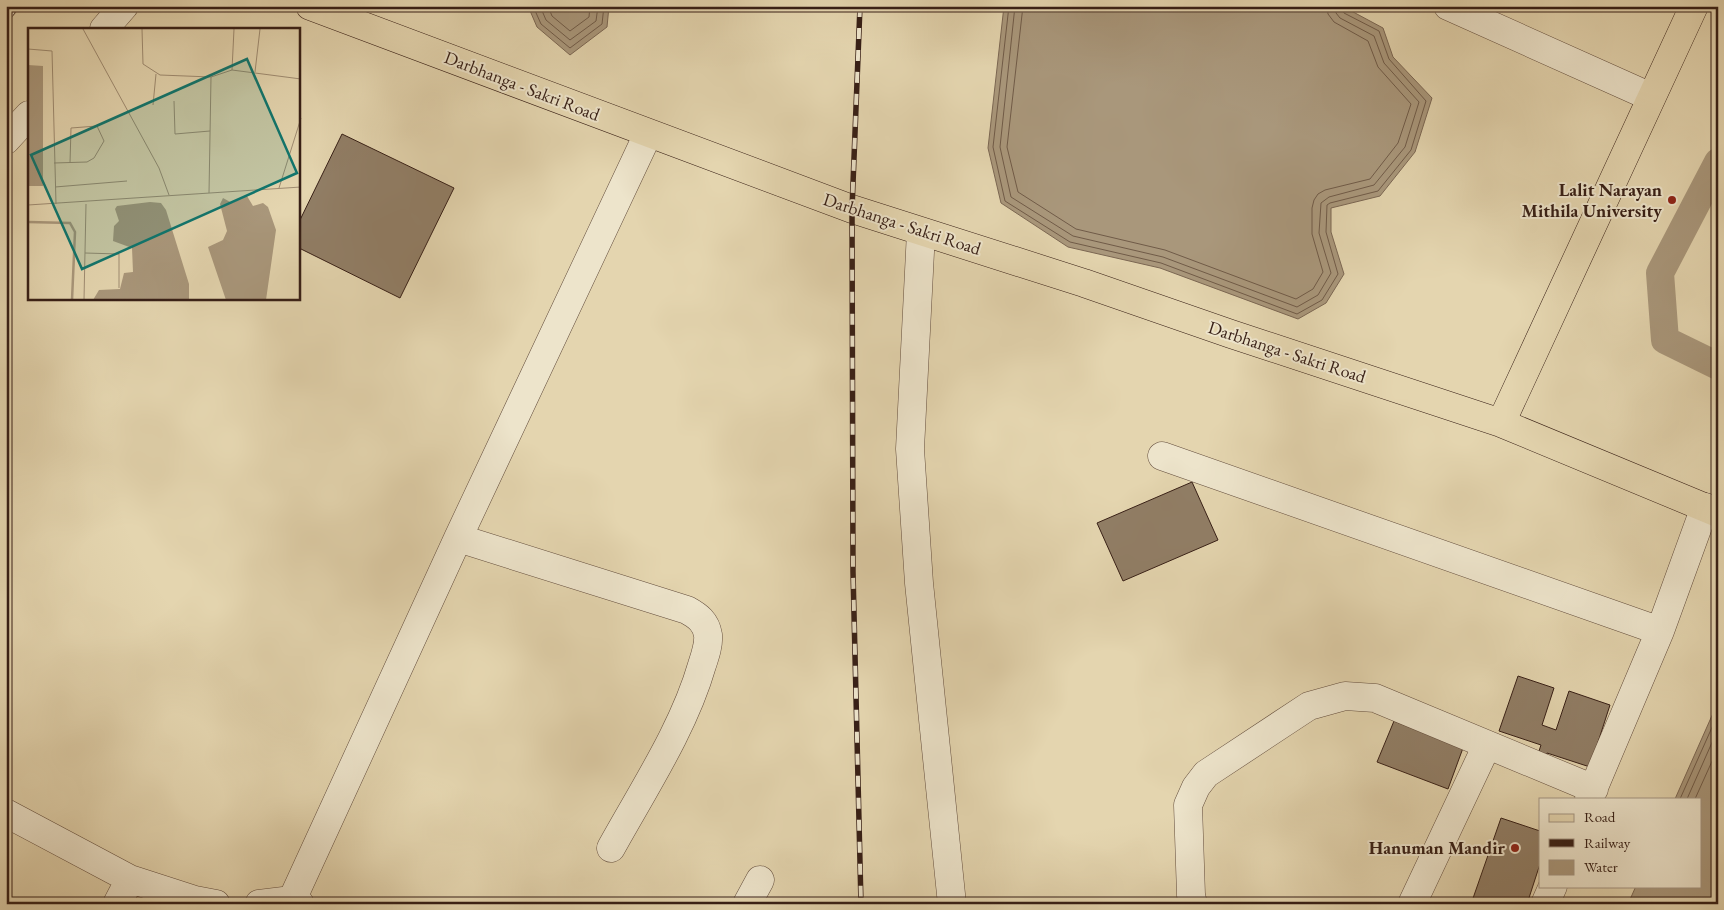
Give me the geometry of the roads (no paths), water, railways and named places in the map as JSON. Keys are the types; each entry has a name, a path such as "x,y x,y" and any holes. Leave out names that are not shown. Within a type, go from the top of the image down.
{"main road":[{"name":"Darbhanga - Sakri Road","path":"310,6 852,209 1084,283 1231,334 1501,423 1711,510"},
{"path":"1501,423 1694,6"}],"street":[{"path":"105,28 124,6"},
{"path":"1448,6 1651,97"},
{"path":"6,140 28,116"},
{"path":"259,904 296,902 458,538 648,134"},
{"path":"921,232 910,449 919,583 952,904"},
{"path":"1162,456 1660,631"},
{"path":"1193,904 1191,895 1188,805 1196,787 1206,774 1309,706 1345,696 1375,698 1487,745 1592,794 1711,510"},
{"path":"458,538 687,610 699,616 705,624 708,636 706,650 698,678 688,702 677,728 611,848"},
{"path":"1412,904 1487,745"},
{"path":"6,813 130,879 195,900 216,904"},
{"path":"117,904 130,879"},
{"path":"747,904 760,880"},
{"path":"1545,904 1552,888"}],"water":[{"path":"528,6 609,6 607,27 570,55 537,27"},
{"path":"1004,6 1342,6 1383,28 1393,57 1432,98 1415,152 1380,196 1331,208 1331,232 1344,274 1326,303 1298,319 1160,268 1068,247 1001,203 988,148"},
{"path":"1718,702 1718,904 1628,904 1635,888 1702,888 1702,798 1675,798"}],"waterway":[{"path":"1718,162 1660,273 1665,340 1718,366"}],"railway":[{"path":"6,20 18,6"},
{"path":"860,6 852,209 853,572 861,904"}],"place":[{"name":"Lalit Narayan Mithila University","path":"1672,200"},
{"name":"Hanuman Mandir","path":"1515,848"}]}
